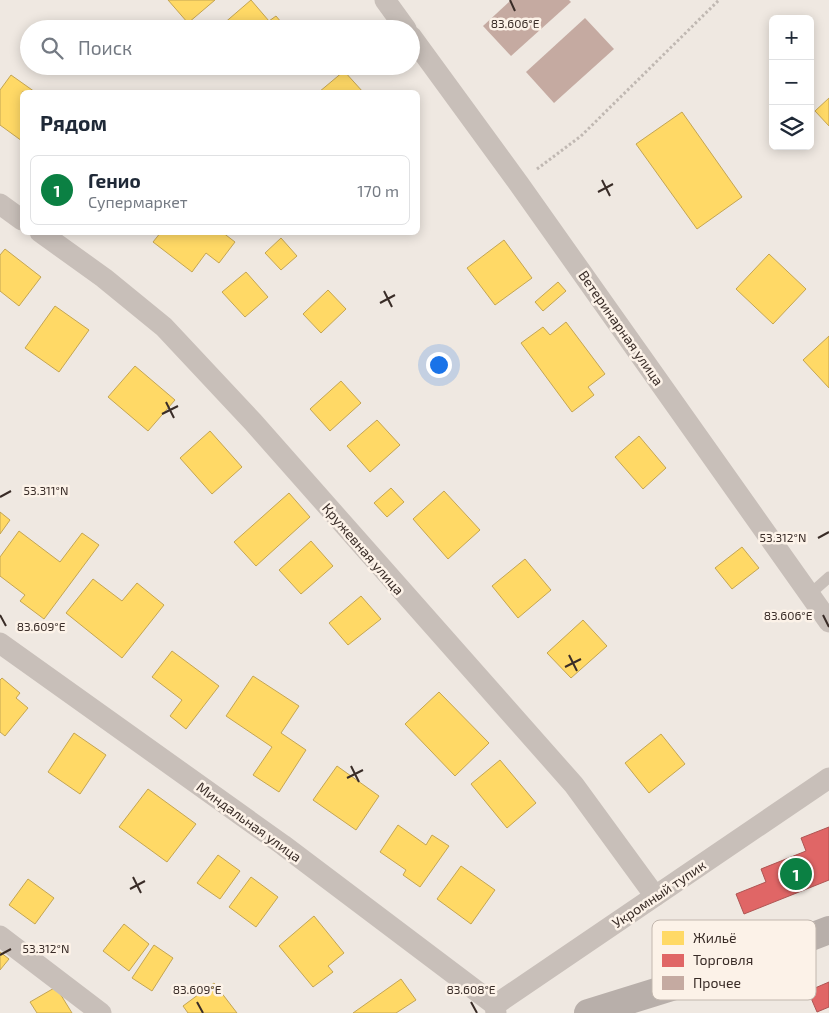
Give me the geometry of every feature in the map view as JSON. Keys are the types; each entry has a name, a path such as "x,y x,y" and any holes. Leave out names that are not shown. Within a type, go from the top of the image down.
{"street":[{"path":"385,0 399,20"},
{"name":"Ветеринарная улица","path":"420,48 519,184 829,622"},
{"path":"0,204 20,219"},
{"name":"Кружевная улица","path":"44,235 104,278 164,327 253,422 574,785 655,896"},
{"name":"Миндальная улица","path":"0,643 283,845 496,1009"},
{"name":"Укромный тупик","path":"496,1009 655,896 829,778"},
{"path":"816,935 829,930"},
{"path":"0,936 101,1013"},
{"path":"588,1013 652,993"}],"lane":[{"path":"810,594 829,577"}],"path":[{"path":"519,184 581,136 719,0"}],"building: Жильё":[{"path":"168,0 215,0 192,20 185,20"},
{"path":"251,0 268,20 228,20"},
{"path":"276,16 279,20 270,20"},
{"path":"11,75 32,90 20,90 20,140 0,125 0,90"},
{"path":"339,75 348,75 361,90 321,90"},
{"path":"829,98 829,126 815,111"},
{"path":"682,112 742,197 697,229 636,144"},
{"path":"159,235 226,235 235,242 219,263 206,253 192,272 153,242"},
{"path":"281,238 297,256 281,270 265,253"},
{"path":"504,240 532,278 495,305 467,268"},
{"path":"5,249 41,277 19,306 0,291 0,255"},
{"path":"769,254 806,289 773,324 736,289"},
{"path":"246,272 268,297 245,317 222,292"},
{"path":"558,282 566,291 543,311 535,302"},
{"path":"328,290 346,309 321,333 303,314"},
{"path":"55,306 89,330 59,372 25,348"},
{"path":"566,322 605,374 588,387 594,395 572,412 521,343 543,327 550,335"},
{"path":"829,336 829,388 803,360"},
{"path":"135,366 175,400 148,431 108,397"},
{"path":"341,381 361,403 330,431 310,409"},
{"path":"377,420 400,445 370,472 347,446"},
{"path":"210,431 242,467 212,494 180,458"},
{"path":"639,436 666,468 643,489 615,457"},
{"path":"391,488 404,502 387,517 374,503"},
{"path":"444,491 480,530 448,559 413,519"},
{"path":"289,493 310,517 256,566 234,542"},
{"path":"0,512 10,520 0,534"},
{"path":"19,531 60,562 82,533 99,545 44,619 20,601 25,595 0,576 0,557"},
{"path":"311,541 333,566 301,594 279,570"},
{"path":"742,547 759,568 732,589 715,568"},
{"path":"525,559 551,590 518,618 492,586"},
{"path":"93,579 122,601 137,583 164,605 122,658 66,613"},
{"path":"361,596 381,619 348,645 329,623"},
{"path":"583,620 607,646 571,678 547,653"},
{"path":"172,651 219,686 186,729 170,716 182,700 152,677"},
{"path":"253,676 299,706 281,733 306,750 279,792 253,775 272,747 226,716"},
{"path":"2,678 20,693 16,698 28,708 5,736 0,732 0,680"},
{"path":"439,692 489,743 455,776 405,724"},
{"path":"74,733 106,755 80,794 48,772"},
{"path":"661,734 685,764 649,793 625,763"},
{"path":"500,760 536,803 507,828 471,784"},
{"path":"337,766 379,796 356,830 313,800"},
{"path":"148,789 196,824 167,862 119,827"},
{"path":"398,825 426,845 432,835 449,846 420,887 403,875 406,870 380,852"},
{"path":"218,855 240,871 220,899 197,883"},
{"path":"461,866 495,890 471,924 437,899"},
{"path":"251,877 278,897 256,927 229,907"},
{"path":"28,879 54,898 35,924 9,905"},
{"path":"314,916 344,953 328,966 333,972 313,987 279,946"},
{"path":"124,924 149,944 129,971 103,951"},
{"path":"154,945 173,958 152,991 132,978"},
{"path":"0,952 9,959 0,970"},
{"path":"401,979 416,1000 396,1013 353,1013"},
{"path":"214,983 237,1013 188,1013 183,1006"},
{"path":"56,987 72,1013 37,1013 30,1002"}],"building: Торговля":[{"path":"829,827 829,880 744,914 736,894 766,882 761,869 806,851 801,838"},
{"path":"829,982 829,1007 817,1012 812,1000 816,1000 816,988"}],"building: Прочее":[{"path":"511,0 569,0 571,2 511,56 483,26"},
{"path":"585,18 614,49 554,103 526,72"}],"place":[{"name":"Генио","path":"796,874"}]}
